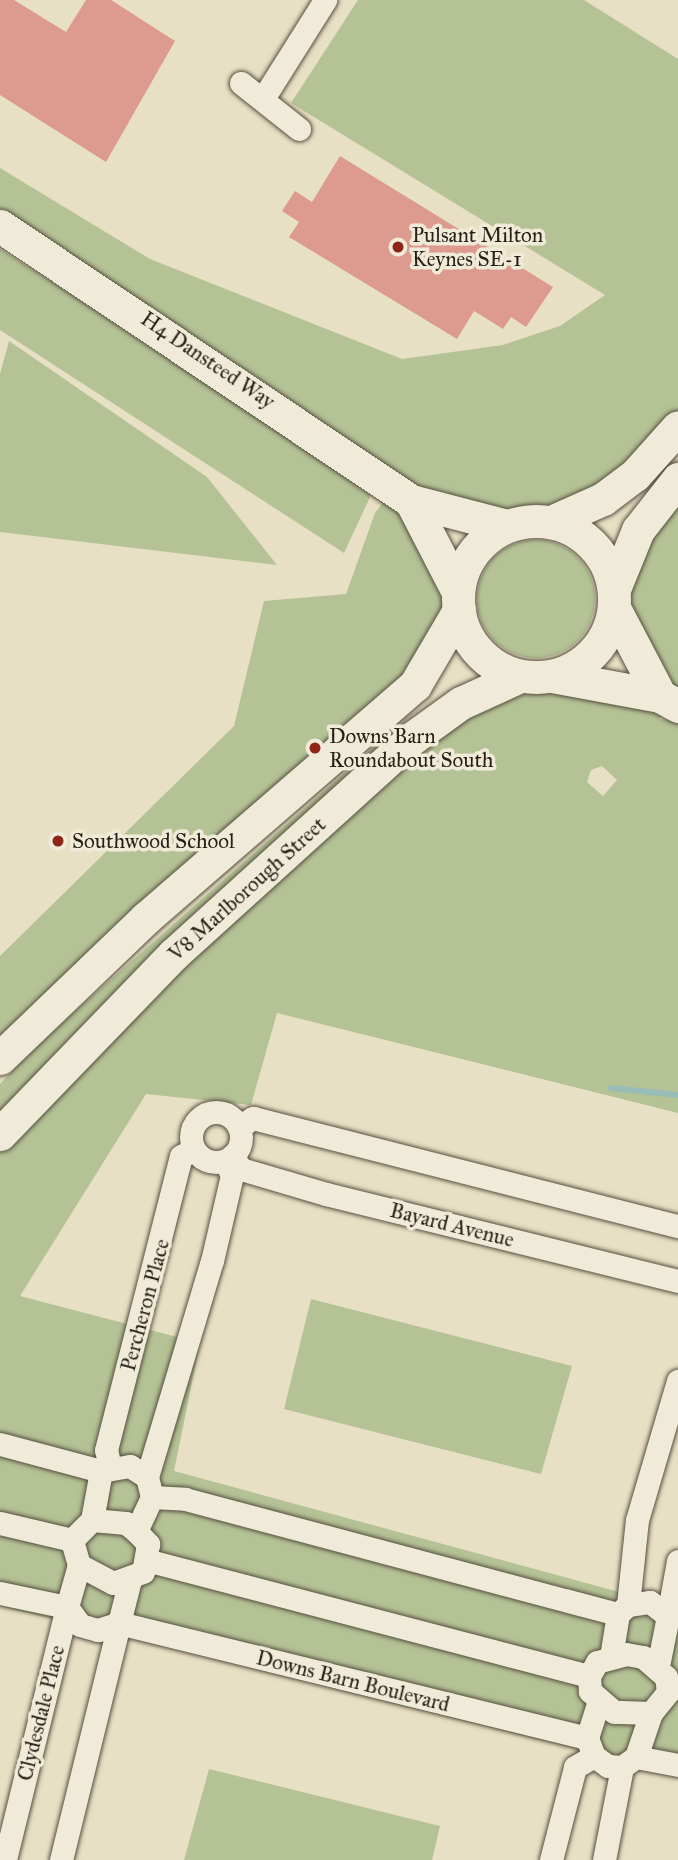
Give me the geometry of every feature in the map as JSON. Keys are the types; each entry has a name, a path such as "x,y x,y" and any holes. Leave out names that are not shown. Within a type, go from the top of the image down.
{"main road":[{"name":"H4 Dansteed Way","path":"0,226 400,492 506,526"},
{"path":"672,703 536,676 479,652 458,601 473,552 506,526 551,522 603,499 635,475 678,428"},
{"path":"536,676 594,652 639,530 669,489"},
{"name":"H4 Dansteed Way","path":"400,492 458,601"},
{"path":"551,522 593,545 614,598 672,703"},
{"name":"V8 Marlborough Street","path":"0,1058 146,918 415,685 458,601"},
{"name":"V8 Marlborough Street","path":"0,1134 174,954 411,739 442,715 536,676"}],"street":[{"path":"264,97 325,0"},
{"path":"241,83 264,97 299,129"},
{"path":"228,1158 206,1160 194,1150 191,1131 203,1115 223,1112 239,1127"},
{"path":"136,1531 212,1261 232,1175 228,1158 239,1127 253,1118 678,1226"},
{"name":"Percheron Place","path":"105,1469 106,1450 181,1156 194,1150"},
{"name":"Bayard Avenue","path":"228,1158 241,1169 326,1195 678,1281"},
{"path":"611,1657 623,1609 637,1520 678,1381"},
{"path":"0,1444 105,1469 130,1466 149,1487 185,1499 623,1609 650,1602 672,1628"},
{"path":"72,1540 92,1520 105,1469"},
{"path":"92,1520 126,1523 148,1544 150,1561"},
{"path":"0,1522 72,1540"},
{"path":"72,1540 79,1565 97,1579 130,1580"},
{"path":"61,1860 130,1580 150,1561"},
{"path":"150,1561 589,1676"},
{"path":"658,1666 672,1628 678,1561"},
{"name":"Clydesdale Place","path":"5,1860 79,1565"},
{"path":"0,1593 67,1607"},
{"name":"Downs Barn Boulevard","path":"67,1607 80,1625 98,1630 119,1623 591,1747 629,1762"},
{"path":"551,1860 575,1767 591,1747 598,1704 589,1676 597,1662 611,1657 643,1657 658,1666 673,1693 651,1713 629,1762 604,1860"},
{"path":"598,1704 651,1713"},
{"path":"629,1762 678,1765"}],"green space":[{"path":"358,0 584,0 678,59 678,427 547,521 412,501 458,592 425,674 0,1058 0,956 234,726 264,601 346,594 375,513 394,488 0,226 0,168 150,259 402,359 503,345 560,326 605,295 291,103"},
{"path":"0,249 357,475 352,483 371,495 344,553 0,330"},
{"path":"9,341 207,477 277,565 0,532 0,374"},
{"path":"678,487 678,694 676,705 659,719 678,721 678,1113 277,1013 251,1105 146,1094 20,1296 200,1343 174,1471 678,1608 678,1774 0,1606 0,1134 308,833 520,676 660,696 614,608","holes":["602,766 617,780 603,796 587,782 591,770"]},
{"path":"536,540 558,545 578,557 590,577 595,599 590,621 578,641 558,653 536,658 514,653 494,641 482,621 477,599 482,577 494,557 514,545"},
{"path":"392,731 401,742 0,1114 0,1084 38,1044"},
{"path":"311,1299 572,1366 541,1474 284,1409"},
{"path":"209,1769 440,1826 432,1860 184,1860"}],"building":[{"path":"0,0 14,0 66,32 86,0 111,0 175,41 106,162 0,95"},
{"name":"Pulsant Milton Keynes SE-1","path":"340,156 553,287 526,327 511,317 503,329 474,311 457,339 289,237 299,222 282,211 295,191 312,202"}],"waterway":[{"path":"611,1088 678,1095"}],"place":[{"name":"Pulsant Milton Keynes SE-1","path":"398,247"},
{"name":"Downs Barn Roundabout South","path":"315,748"},
{"name":"Southwood School","path":"58,841"}]}
